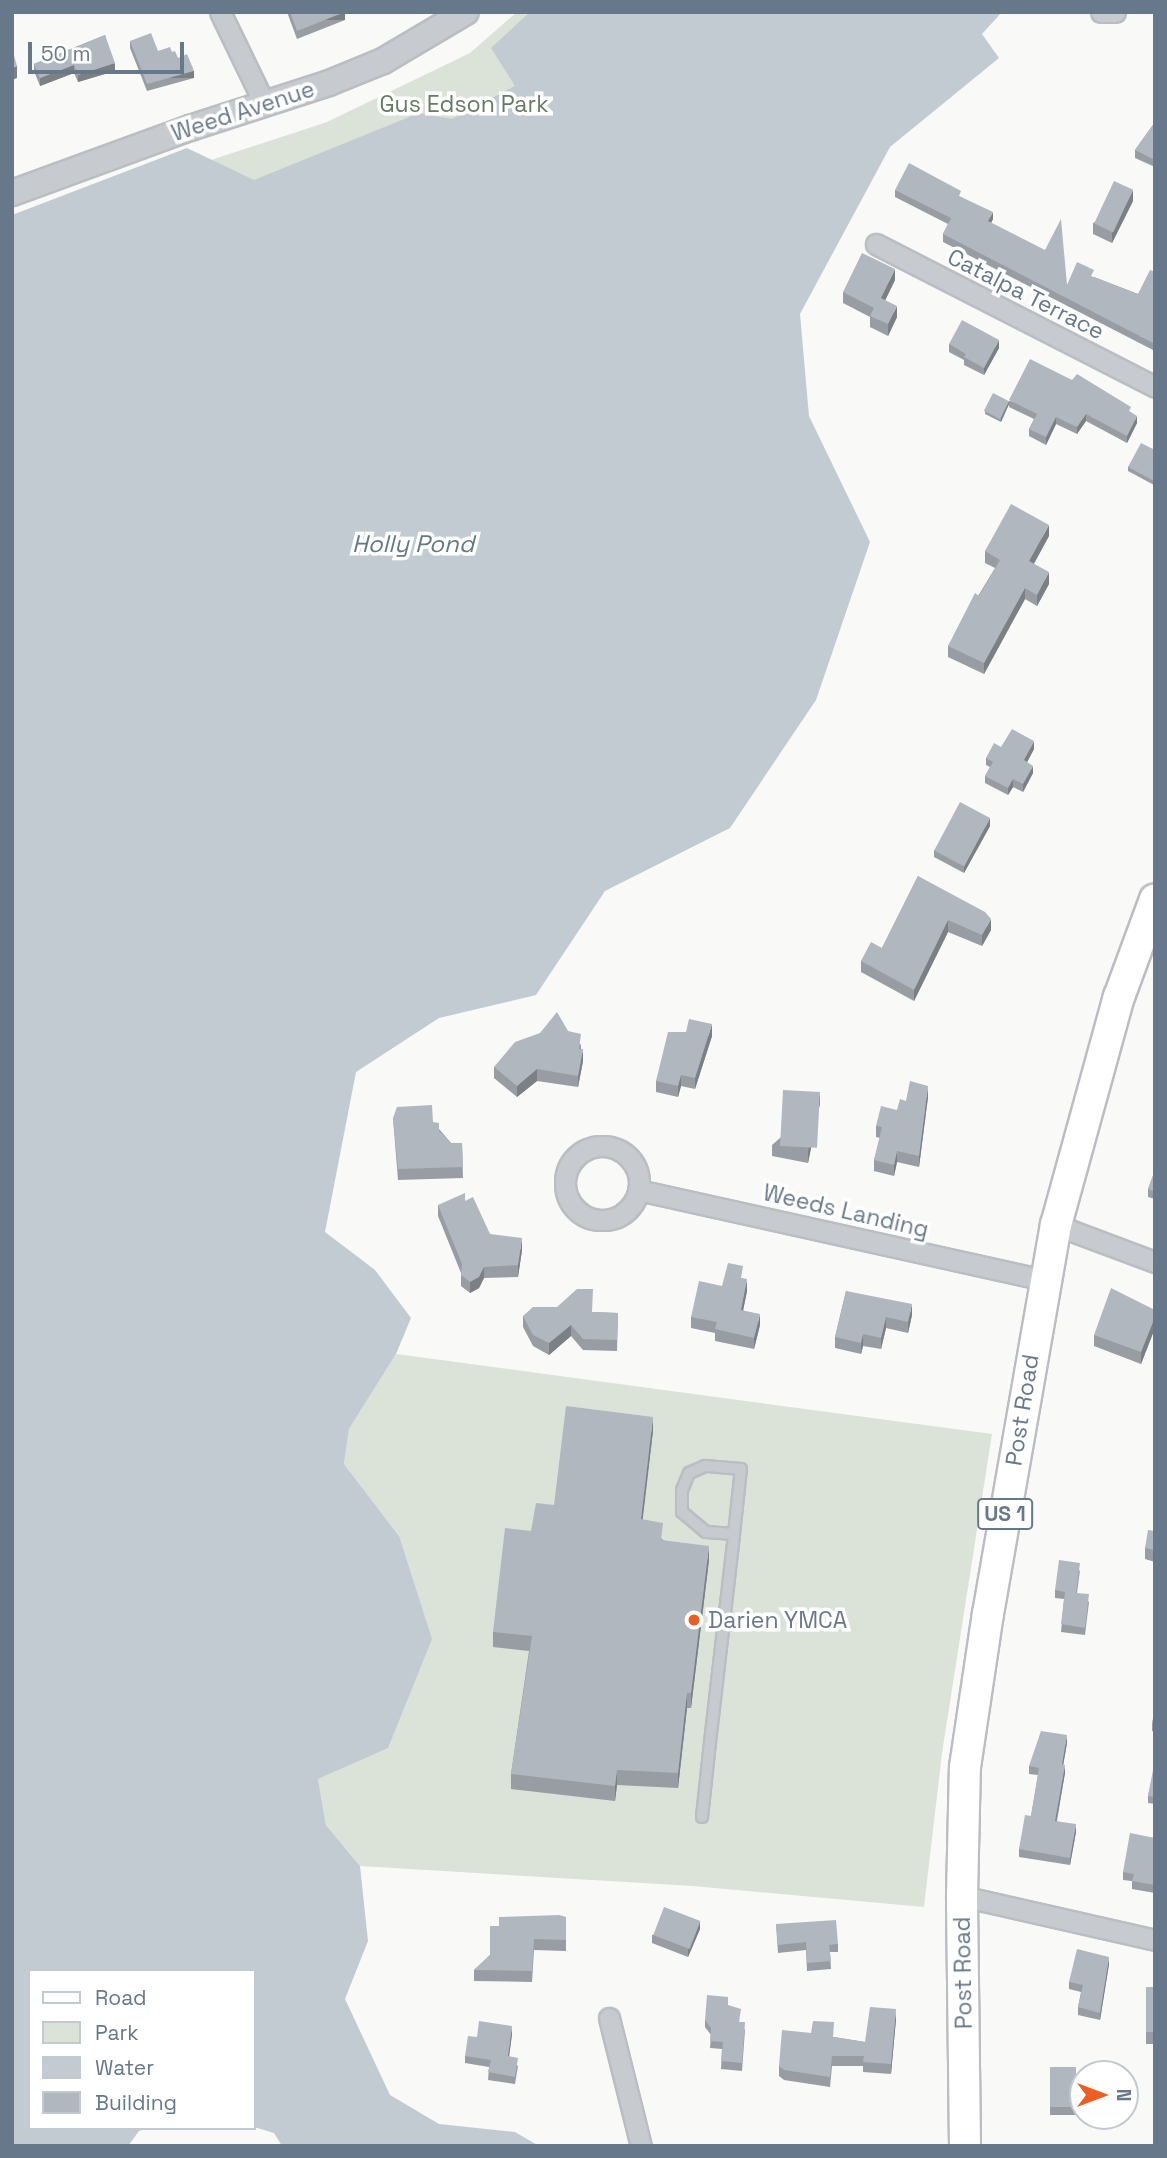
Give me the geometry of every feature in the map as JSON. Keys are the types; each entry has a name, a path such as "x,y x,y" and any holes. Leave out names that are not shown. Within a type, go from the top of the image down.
{"main road":[{"name":"Post Road","path":"965,2146 962,1896 965,1767 1043,1280 1119,997 1155,899"}],"street":[{"path":"220,12 264,103"},
{"name":"Weed Avenue","path":"12,193 383,61 466,12"},
{"path":"1101,12 1115,12"},
{"name":"Catalpa Terrace","path":"876,244 1155,387"},
{"name":"Weeds Landing","path":"638,1190 1043,1280"},
{"path":"1056,1225 1155,1262"},
{"path":"962,1896 1155,1940"},
{"path":"609,2018 641,2146"}],"lane":[{"path":"702,1817 734,1534 741,1469 705,1466 689,1473 682,1490 682,1513 706,1532 734,1534"}],"green space":[{"name":"Gus Edson Park","path":"517,12 541,12 535,99 294,200 156,178 327,122 470,53"},
{"name":"Darien YMCA","path":"396,1354 992,1434 942,1753 924,1907 693,1886 360,1866 326,1825 318,1779 388,1747 399,1536 344,1464 349,1429"}],"water":[{"name":"Holly Pond","path":"530,12 1002,12 982,34 999,58 890,147 800,314 809,416 870,542 816,700 730,828 605,891 536,995 439,1018 356,1072 325,1232 375,1270 411,1318 396,1354 349,1429 344,1464 399,1536 432,1639 388,1748 318,1779 326,1825 360,1866 368,1941 345,1999 390,2095 439,2124 515,2132 539,2146 282,2146 274,2133 256,2128 256,1969 28,1969 28,2130 142,2130 128,2146 12,2146 12,215 187,148 254,180 419,113 452,119 515,86 491,48"}],"building":[{"path":"290,12 345,12 297,31"},
{"path":"151,33 158,51 170,47 178,58 187,54 194,71 147,84 130,41"},
{"path":"105,35 115,63 78,75 74,65 40,78 34,64"},
{"path":"12,48 17,66 12,68"},
{"path":"1155,122 1155,160 1135,150"},
{"path":"909,163 961,191 959,196 993,212 988,221 1045,250 1061,219 1067,285 1077,262 1094,270 1091,276 1138,294 1150,270 1155,272 1155,344 943,234 951,218 895,190"},
{"path":"1114,181 1133,190 1113,232 1094,224"},
{"path":"862,253 895,269 881,298 897,306 888,324 870,316 874,308 843,292"},
{"path":"962,320 999,340 984,368 964,357 966,354 949,344"},
{"path":"1030,359 1072,380 1077,374 1131,407 1129,411 1137,416 1127,436 1086,414 1077,427 1056,417 1046,437 1029,429 1037,414 1009,400"},
{"path":"993,393 1009,401 1000,419 984,411"},
{"path":"1141,443 1155,450 1154,481 1128,467"},
{"path":"1011,504 1049,525 1029,561 1049,572 1037,595 1025,588 984,663 948,646 975,593 979,596 1000,560 985,551"},
{"path":"1012,729 1034,741 1024,760 1033,766 1023,784 1013,779 1008,788 985,776 993,762 986,758 994,743 1001,747"},
{"path":"960,802 990,818 964,867 934,851"},
{"path":"918,876 985,912 991,919 982,935 948,920 914,990 861,961 871,942 882,948"},
{"path":"557,1012 568,1031 581,1034 579,1049 583,1049 578,1076 537,1069 517,1086 494,1067 515,1042 540,1033"},
{"path":"689,1019 712,1024 695,1078 681,1075 678,1086 656,1081 668,1032 686,1032"},
{"path":"910,1081 928,1086 919,1156 897,1151 894,1165 874,1160 882,1127 876,1126 881,1106 897,1110 900,1099 906,1101"},
{"path":"783,1090 820,1092 817,1148 780,1146"},
{"path":"432,1105 433,1122 439,1123 439,1131 451,1143 462,1143 463,1167 398,1169 393,1118 397,1107"},
{"path":"1155,1170 1155,1192 1148,1189"},
{"path":"465,1193 465,1201 473,1197 490,1234 522,1238 518,1265 484,1267 479,1277 470,1282 461,1275 462,1264 438,1205"},
{"path":"728,1263 743,1266 741,1278 747,1279 741,1310 760,1314 754,1338 715,1329 717,1322 691,1317 699,1281 722,1286"},
{"path":"1111,1288 1155,1310 1155,1317 1141,1352 1094,1335"},
{"path":"577,1289 593,1289 592,1312 618,1313 617,1340 583,1339 571,1325 549,1343 533,1335 523,1316 533,1307 557,1307"},
{"path":"846,1291 912,1304 908,1322 886,1317 881,1338 863,1334 861,1343 835,1337"},
{"path":"566,1406 653,1417 641,1519 663,1523 661,1540 709,1546 678,1773 617,1770 615,1786 511,1774 532,1636 493,1632 505,1528 531,1531 536,1503 554,1505"},
{"path":"1148,1530 1155,1531 1155,1550 1145,1548"},
{"path":"1059,1560 1080,1563 1076,1593 1089,1594 1085,1628 1061,1624 1065,1592 1055,1590"},
{"path":"1041,1731 1067,1735 1062,1764 1065,1765 1055,1821 1076,1824 1070,1858 1019,1849 1025,1815 1031,1816 1039,1768 1029,1766"},
{"path":"1155,1765 1155,1797 1148,1796"},
{"path":"1130,1833 1155,1838 1155,1885 1132,1881 1134,1874 1123,1872"},
{"path":"664,1907 700,1921 690,1949 653,1935"},
{"path":"499,1917 566,1917 566,1940 534,1939 532,1971 474,1970 490,1955 490,1926 499,1926"},
{"path":"836,1920 838,1944 829,1945 831,1961 807,1963 806,1942 778,1945 776,1924"},
{"path":"1077,1949 1109,1957 1100,2013 1078,2007 1083,1985 1069,1982"},
{"path":"1146,1987 1155,1987 1155,2032 1146,2032"},
{"path":"707,1995 728,1997 728,2005 741,2009 739,2022 745,2022 742,2063 721,2061 723,2042 710,2041 711,2028 705,2020"},
{"path":"870,2007 896,2009 891,2064 863,2062 864,2056 832,2056 830,2077 784,2070 779,2066 782,2030 811,2033 813,2021 834,2022 833,2037 865,2042"},
{"path":"479,2021 512,2026 508,2056 518,2058 515,2077 488,2072 491,2060 465,2056 468,2036 477,2037"},
{"path":"1050,2067 1069,2067 1069,2107 1050,2107"}],"place":[{"name":"Darien YMCA","path":"694,1620"}]}
